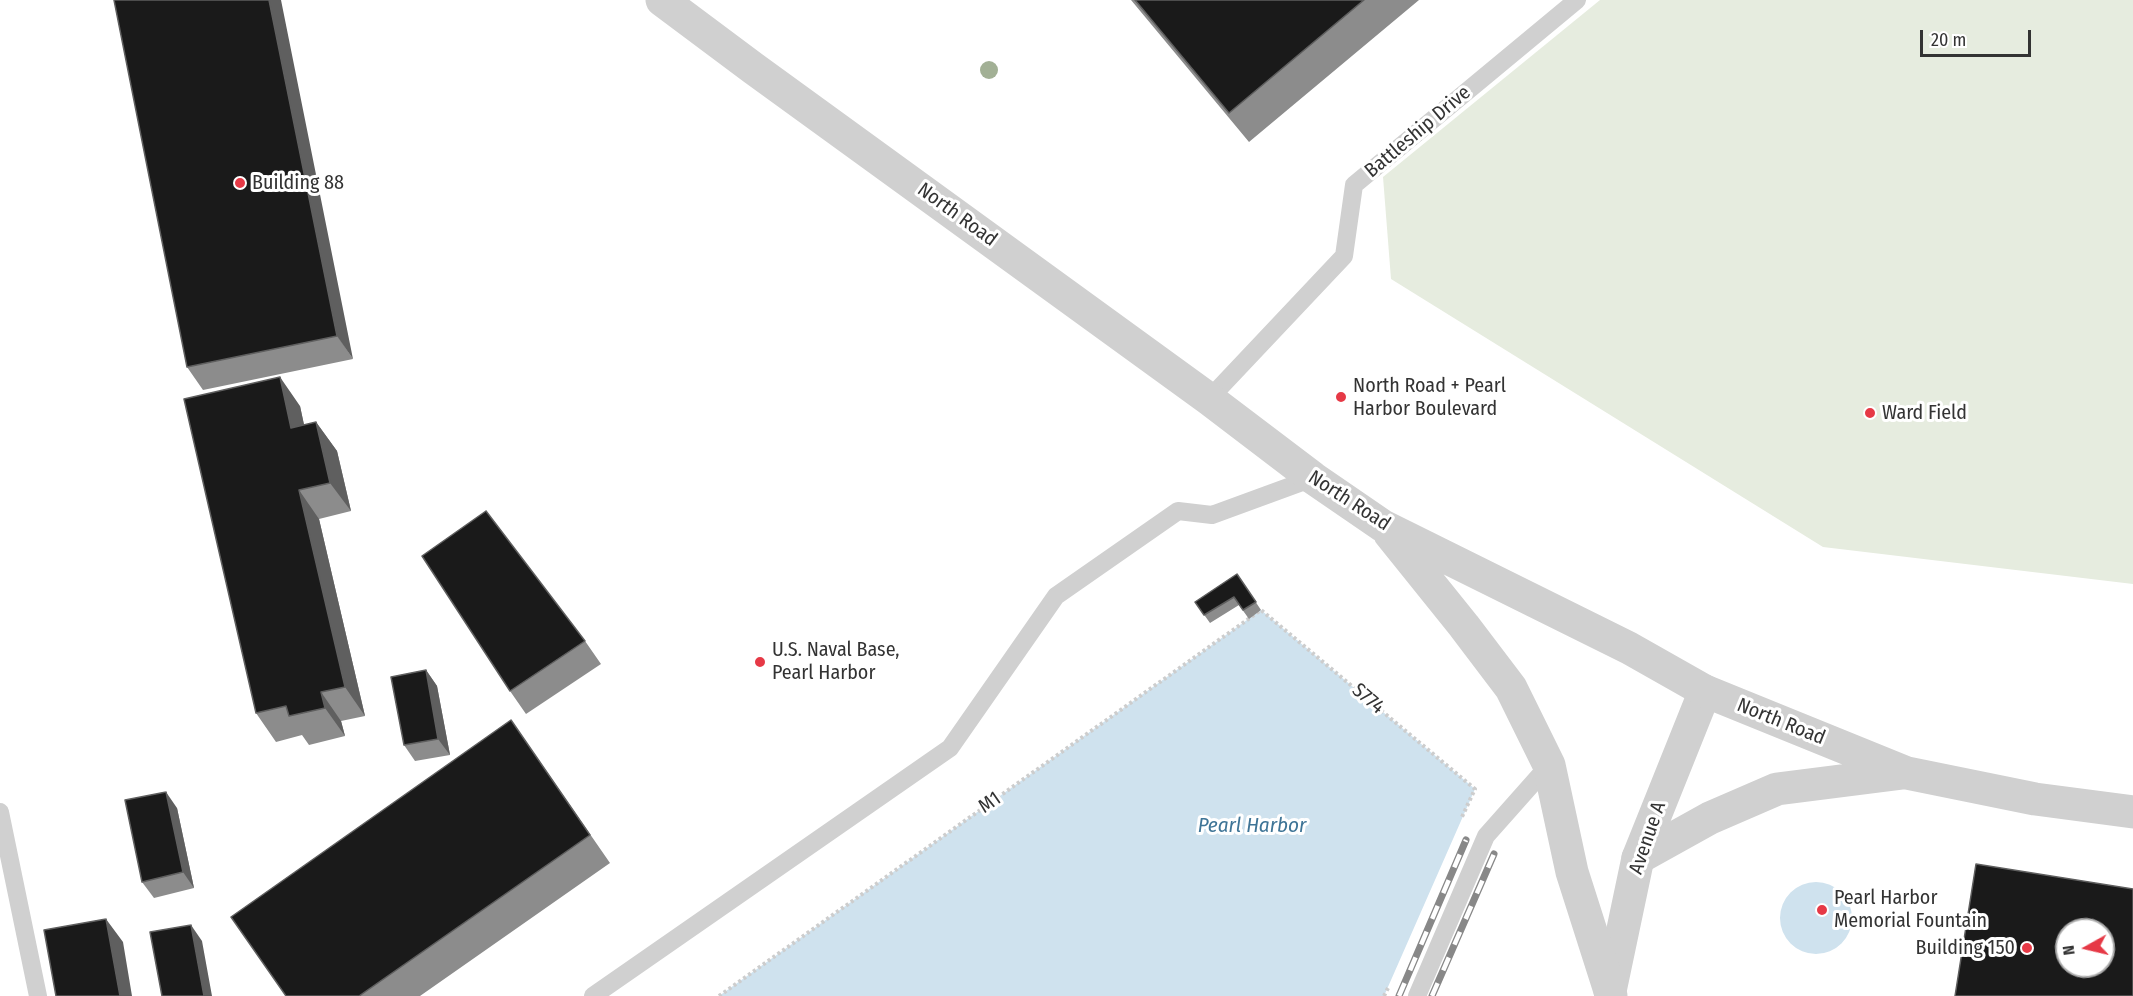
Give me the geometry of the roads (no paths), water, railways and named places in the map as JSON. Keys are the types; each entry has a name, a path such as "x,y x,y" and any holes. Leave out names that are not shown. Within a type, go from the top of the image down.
{"street":[{"name":"North Road","path":"662,0 1209,399 1313,478 1383,526 1629,648 1705,691 1907,773 2035,799 2133,812"},
{"path":"1383,526 1464,626 1510,688 1549,765 1572,872 1611,993"},
{"name":"Avenue A","path":"1611,993 1638,858 1705,691"},
{"path":"1638,858 1710,818 1777,789 1907,773"}],"lane":[{"name":"Battleship Drive","path":"1209,399 1344,256 1354,185 1577,0"},
{"path":"593,996 950,748 1056,596 1178,512 1212,515 1313,478"},
{"path":"1417,996 1486,836 1549,765"},
{"path":"0,812 38,996"}],"water":[{"name":"Pearl Harbor","path":"1261,610 1475,789 1384,996 719,996"},
{"name":"Pearl Harbor Memorial Fountain","path":"1816,882 1830,885 1842,892 1849,904 1852,918 1849,932 1842,944 1830,951 1816,954 1802,951 1790,944 1783,932 1780,918 1783,904 1790,892 1802,885"}],"railway":[{"path":"1399,996 1466,840"},
{"path":"1432,996 1494,854"}],"place":[{"name":"Building 88","path":"240,183"},
{"name":"North Road + Pearl Harbor Boulevard","path":"1341,397"},
{"name":"Ward Field","path":"1870,413"},
{"name":"U.S. Naval Base, Pearl Harbor","path":"760,662"},
{"name":"Pearl Harbor Memorial Fountain","path":"1822,910"},
{"name":"Building 150","path":"2027,948"}]}
